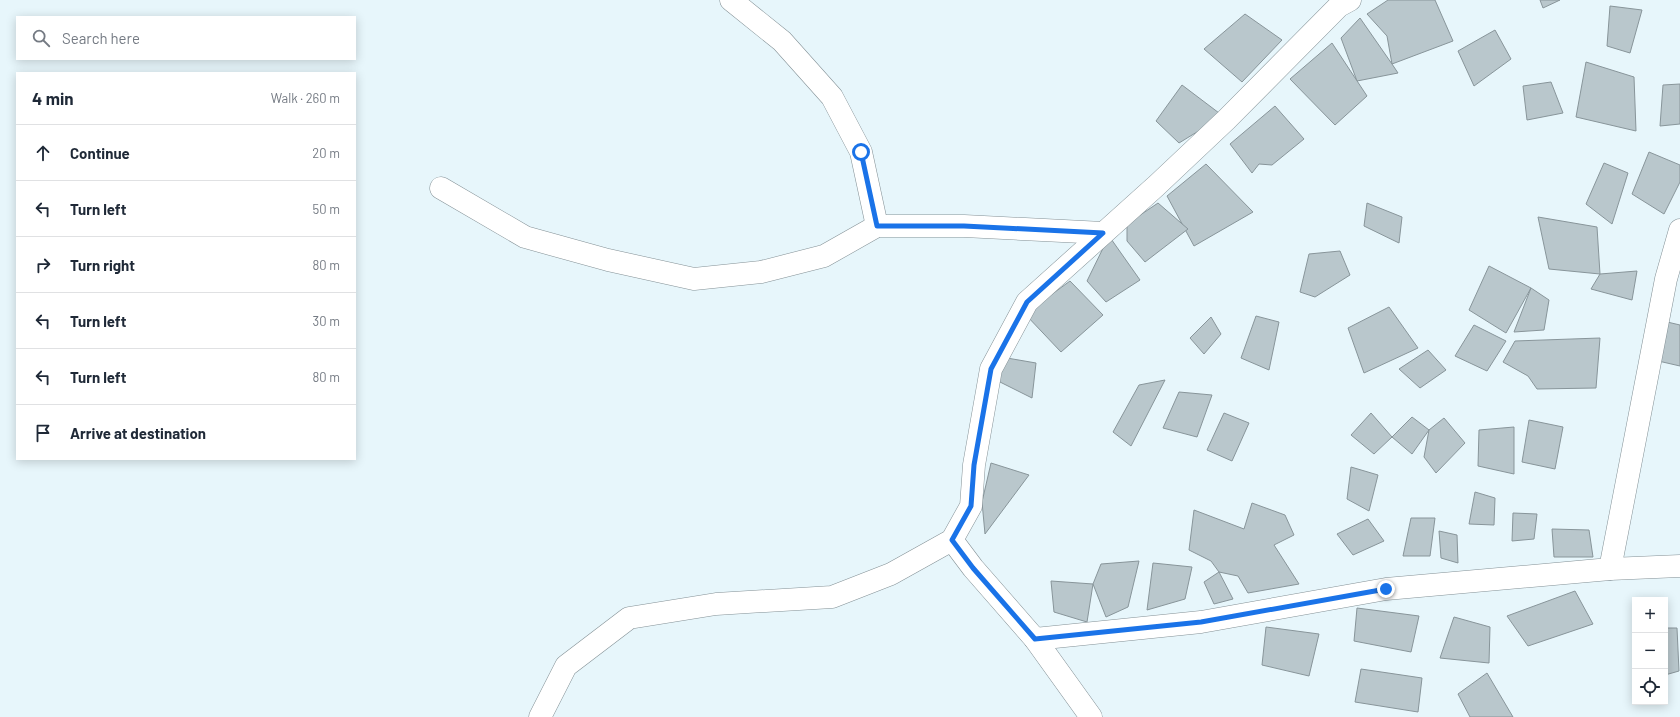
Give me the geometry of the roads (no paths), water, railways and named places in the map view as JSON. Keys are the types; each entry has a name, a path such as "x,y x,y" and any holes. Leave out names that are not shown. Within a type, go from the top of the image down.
{"street":[{"path":"731,0 782,41 832,97 861,152 877,226"},
{"path":"540,717 566,666 629,618 716,604 832,597 891,574 952,540 971,506 974,465 991,369 1027,302 1243,105 1276,68 1341,2"},
{"path":"441,188 525,237 608,260 694,279 761,272 824,256 877,226 964,226 1103,233"},
{"path":"1610,569 1673,279 1680,230"},
{"path":"952,540 973,568 1035,639 1091,717"},
{"path":"1035,639 1201,622 1386,589 1610,569 1680,566"}]}
